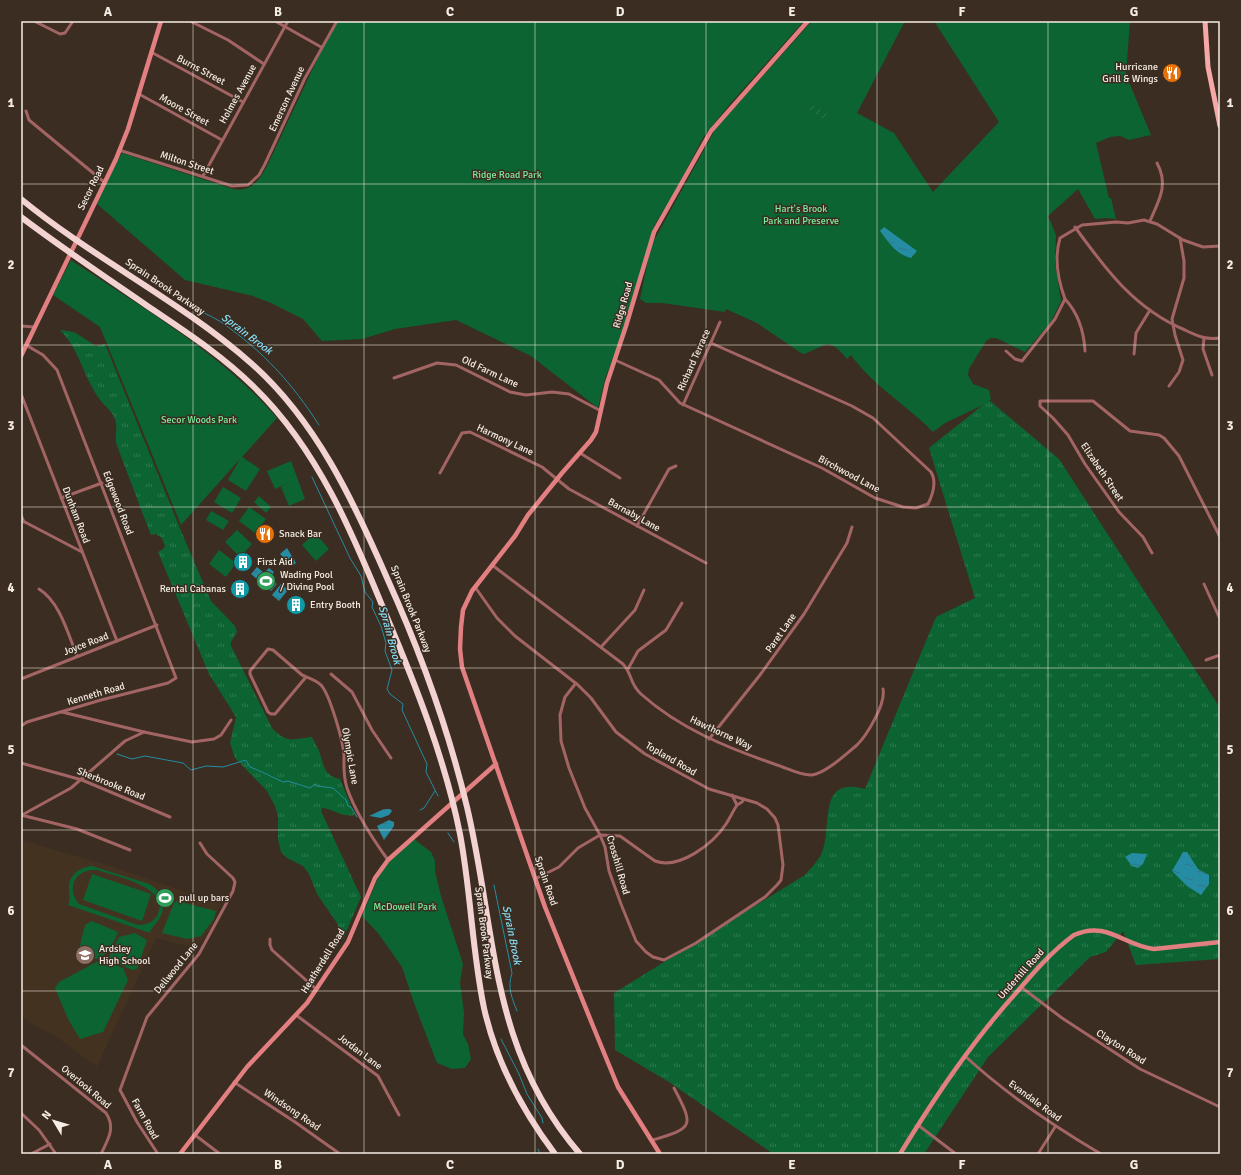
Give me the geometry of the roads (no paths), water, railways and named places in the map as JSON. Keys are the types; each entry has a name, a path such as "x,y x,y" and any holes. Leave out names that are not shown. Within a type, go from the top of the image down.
{"highway":[{"name":"Sprain Brook Parkway","path":"21,199 65,232 201,324 244,358 274,386 292,406 309,428 331,464 363,524 397,599 427,676 449,741 471,827 498,982 516,1048 533,1085 547,1109 580,1154"},
{"name":"Sprain Brook Parkway","path":"21,217 191,335 234,369 259,392 282,417 320,474 352,536 390,624 420,701 444,772 464,859 482,995 496,1048 518,1099 532,1122 555,1154"}],"main road":[{"path":"1205,21 1206,57 1220,126"}],"street":[{"path":"34,21 60,34 65,33 73,21"},
{"name":"Secor Road","path":"21,356 119,150 139,94 162,21"},
{"path":"190,21 228,40 264,64"},
{"path":"275,21 321,47"},
{"name":"Holmes Avenue","path":"203,176 288,21"},
{"name":"Emerson Avenue","path":"250,184 259,175 265,164 305,78 321,47 337,21"},
{"name":"Ridge Road","path":"467,600 475,587 557,478 580,453 596,432 600,411 654,232 679,191 705,140 732,105 808,21"},
{"name":"Burns Street","path":"151,52 243,102"},
{"name":"Moore Street","path":"139,94 222,140"},
{"path":"26,111 29,120 104,182"},
{"name":"Milton Street","path":"119,150 232,186 250,184"},
{"path":"1150,221 1164,185 1162,173 1157,163"},
{"path":"1085,351 1084,338 1078,318 1065,299 1060,286 1058,246 1060,238 1082,225 1128,223 1144,220 1150,221 1180,238 1203,246 1220,246"},
{"path":"1075,228 1117,283 1150,310 1173,326 1204,338 1220,338"},
{"path":"1169,386 1180,372 1183,360 1173,326 1172,316 1184,278 1184,261 1180,238"},
{"path":"1006,351 1010,353 1014,359 1022,361 1054,319 1065,299"},
{"path":"1134,354 1136,333 1150,310"},
{"name":"Richard Terrace","path":"683,405 720,322"},
{"path":"21,326 36,327"},
{"path":"1204,338 1203,348 1212,375"},
{"name":"Birchwood Lane","path":"615,360 659,380 683,405 822,468 884,501 916,508 928,504 933,495 934,477 931,472 874,418 852,406 711,343"},
{"name":"Edgewood Road","path":"26,345 44,355 57,370 157,625 175,679"},
{"name":"Old Farm Lane","path":"394,378 427,366 437,364 456,365 510,392 526,395 552,392 569,394 600,411"},
{"name":"Dunham Road","path":"21,394 117,641"},
{"name":"Elizabeth Street","path":"1152,553 1143,537 1119,512 1085,464 1068,435 1040,406 1039,402 1044,400 1093,401 1130,430 1159,435 1164,438 1179,456 1220,537"},
{"name":"Harmony Lane","path":"440,472 456,441 462,433 466,432 542,467 557,478"},
{"path":"580,453 620,478"},
{"path":"637,526 669,469 676,466"},
{"name":"Barnaby Lane","path":"557,478 569,489 706,563"},
{"path":"61,498 102,483"},
{"path":"21,515 23,521 82,552"},
{"name":"Paret Lane","path":"709,739 792,632 847,543 852,528"},
{"path":"492,565 628,669 638,651 666,630 682,603"},
{"path":"1204,584 1220,619"},
{"name":"Topland Road","path":"475,587 497,618 515,636 576,683 591,698 616,732 645,754 709,789 763,806 771,813 778,825 780,837 780,852 783,865 781,880 774,889 758,902"},
{"path":"39,589 47,594 54,604 77,656"},
{"path":"601,647 635,610 644,590"},
{"name":"Sprain Road","path":"467,600 461,627 460,649 462,667 535,879 618,1088 653,1140 660,1154"},
{"name":"Joyce Road","path":"21,678 157,625"},
{"name":"Olympic Lane","path":"308,677 275,714 272,714 268,712 250,674 250,671 268,649 273,650 279,657 308,677 322,687 327,697 343,749 344,776 348,790 370,836 388,860"},
{"path":"1206,660 1220,655"},
{"name":"Hawthorne Way","path":"628,669 631,683 642,695 673,719 709,739 794,771 810,775 816,774 846,754 865,736 882,704 884,689"},
{"path":"331,674 352,692 372,730 391,758"},
{"name":"Kenneth Road","path":"21,726 27,722 101,700 168,683 175,679"},
{"name":"Crosshill Road","path":"576,683 565,697 561,706 561,741 569,768 581,799 600,834 605,847 610,871 631,929 640,948 653,957 664,960 682,951 758,902"},
{"path":"62,712 192,742 203,741 221,735 231,720"},
{"path":"21,815 71,788 125,741 144,732"},
{"name":"Sherbrooke Road","path":"21,763 82,780 170,817"},
{"name":"Heatherdell Road","path":"180,1154 234,1082 307,1003 348,942 375,878 388,860 496,764"},
{"path":"732,795 736,805"},
{"path":"535,879 559,867 578,848 600,834 620,836 655,861 670,864 679,862 705,846 717,835 726,825 736,805 744,799"},
{"path":"21,815 77,829 130,850"},
{"name":"Dellwood Lane","path":"120,1090 147,1017 199,954 233,892 235,882 233,878 207,854 200,843"},
{"name":"Underhill Road","path":"900,1154 964,1055 1021,987 1062,944 1081,932 1104,930 1119,935 1145,948 1154,949 1220,942"},
{"path":"270,939 272,950 316,989"},
{"name":"Clayton Road","path":"1021,987 1062,1018 1140,1069 1220,1107"},
{"name":"Jordan Lane","path":"296,1015 378,1076 399,1115"},
{"name":"Overlook Road","path":"21,1045 106,1113 112,1126 110,1136 101,1154"},
{"name":"Evandale Road","path":"964,1055 1024,1105 1055,1127 1101,1154"},
{"name":"Windsong Road","path":"234,1082 340,1154"},
{"path":"653,1140 681,1131 686,1127 688,1116 674,1088"},
{"name":"Farm Road","path":"120,1090 137,1122 158,1154"},
{"path":"21,1113 39,1130 56,1154"},
{"path":"918,1124 956,1154"},
{"path":"1038,1154 1055,1127"},
{"path":"195,1135 220,1154"},
{"path":"31,1154 50,1144"}],"water":[{"path":"884,227 917,251 911,258 901,254 890,244 880,231"},
{"path":"287,548 296,563 292,566 280,554"},
{"name":"Wading Pool / Diving Pool","path":"257,567 264,573 269,568 274,572 270,578 277,584 271,591 251,574"},
{"path":"281,584 288,590 279,601 272,595"},
{"path":"384,809 390,809 392,811 389,815 381,818 369,816"},
{"path":"389,820 394,822 394,826 384,840 377,826"},
{"path":"1183,852 1187,852 1198,869 1209,875 1209,884 1201,895 1187,886 1172,871"},
{"path":"1132,853 1147,854 1143,864 1138,868 1132,866 1125,857"}],"waterway":[{"name":"Sprain Brook","path":"185,304 221,322 250,344 276,369 298,395 319,425"},
{"name":"Sprain Brook","path":"312,477 350,558 361,576 365,592 373,602 372,607 381,626 386,643 385,651 392,670 387,689 390,694 403,704 402,710 427,764 426,772 438,796"},
{"path":"117,754 132,759 145,756 183,763 191,770 206,766 223,767 246,760 250,767 283,782 288,781 310,788 315,784 317,786 333,788 346,800 348,806 351,807 357,817"},
{"path":"420,810 424,808 435,791"},
{"name":"Sprain Brook","path":"448,833 454,842"},
{"name":"Sprain Brook","path":"494,885 512,973 510,983 511,993 517,1011"},
{"name":"Sprain Brook","path":"501,1039 519,1074 527,1094 542,1118 543,1123"},
{"name":"Sprain Brook","path":"538,1149 540,1154"}],"place":[{"name":"Hurricane Grill & Wings","path":"1172,73"},
{"name":"Snack Bar","path":"265,534"},
{"name":"First Aid","path":"243,562"},
{"name":"Wading Pool / Diving Pool","path":"266,581"},
{"name":"Rental Cabanas","path":"240,589"},
{"name":"Entry Booth","path":"296,605"},
{"name":"pull up bars","path":"165,898"},
{"name":"Ardsley High School","path":"85,955"}],"park label":[{"name":"Ridge Road Park","path":"507,175"},
{"name":"Hart's Brook Park and Preserve","path":"801,214"},
{"name":"Secor Woods Park","path":"199,420"},
{"name":"McDowell Park","path":"405,907"}]}
